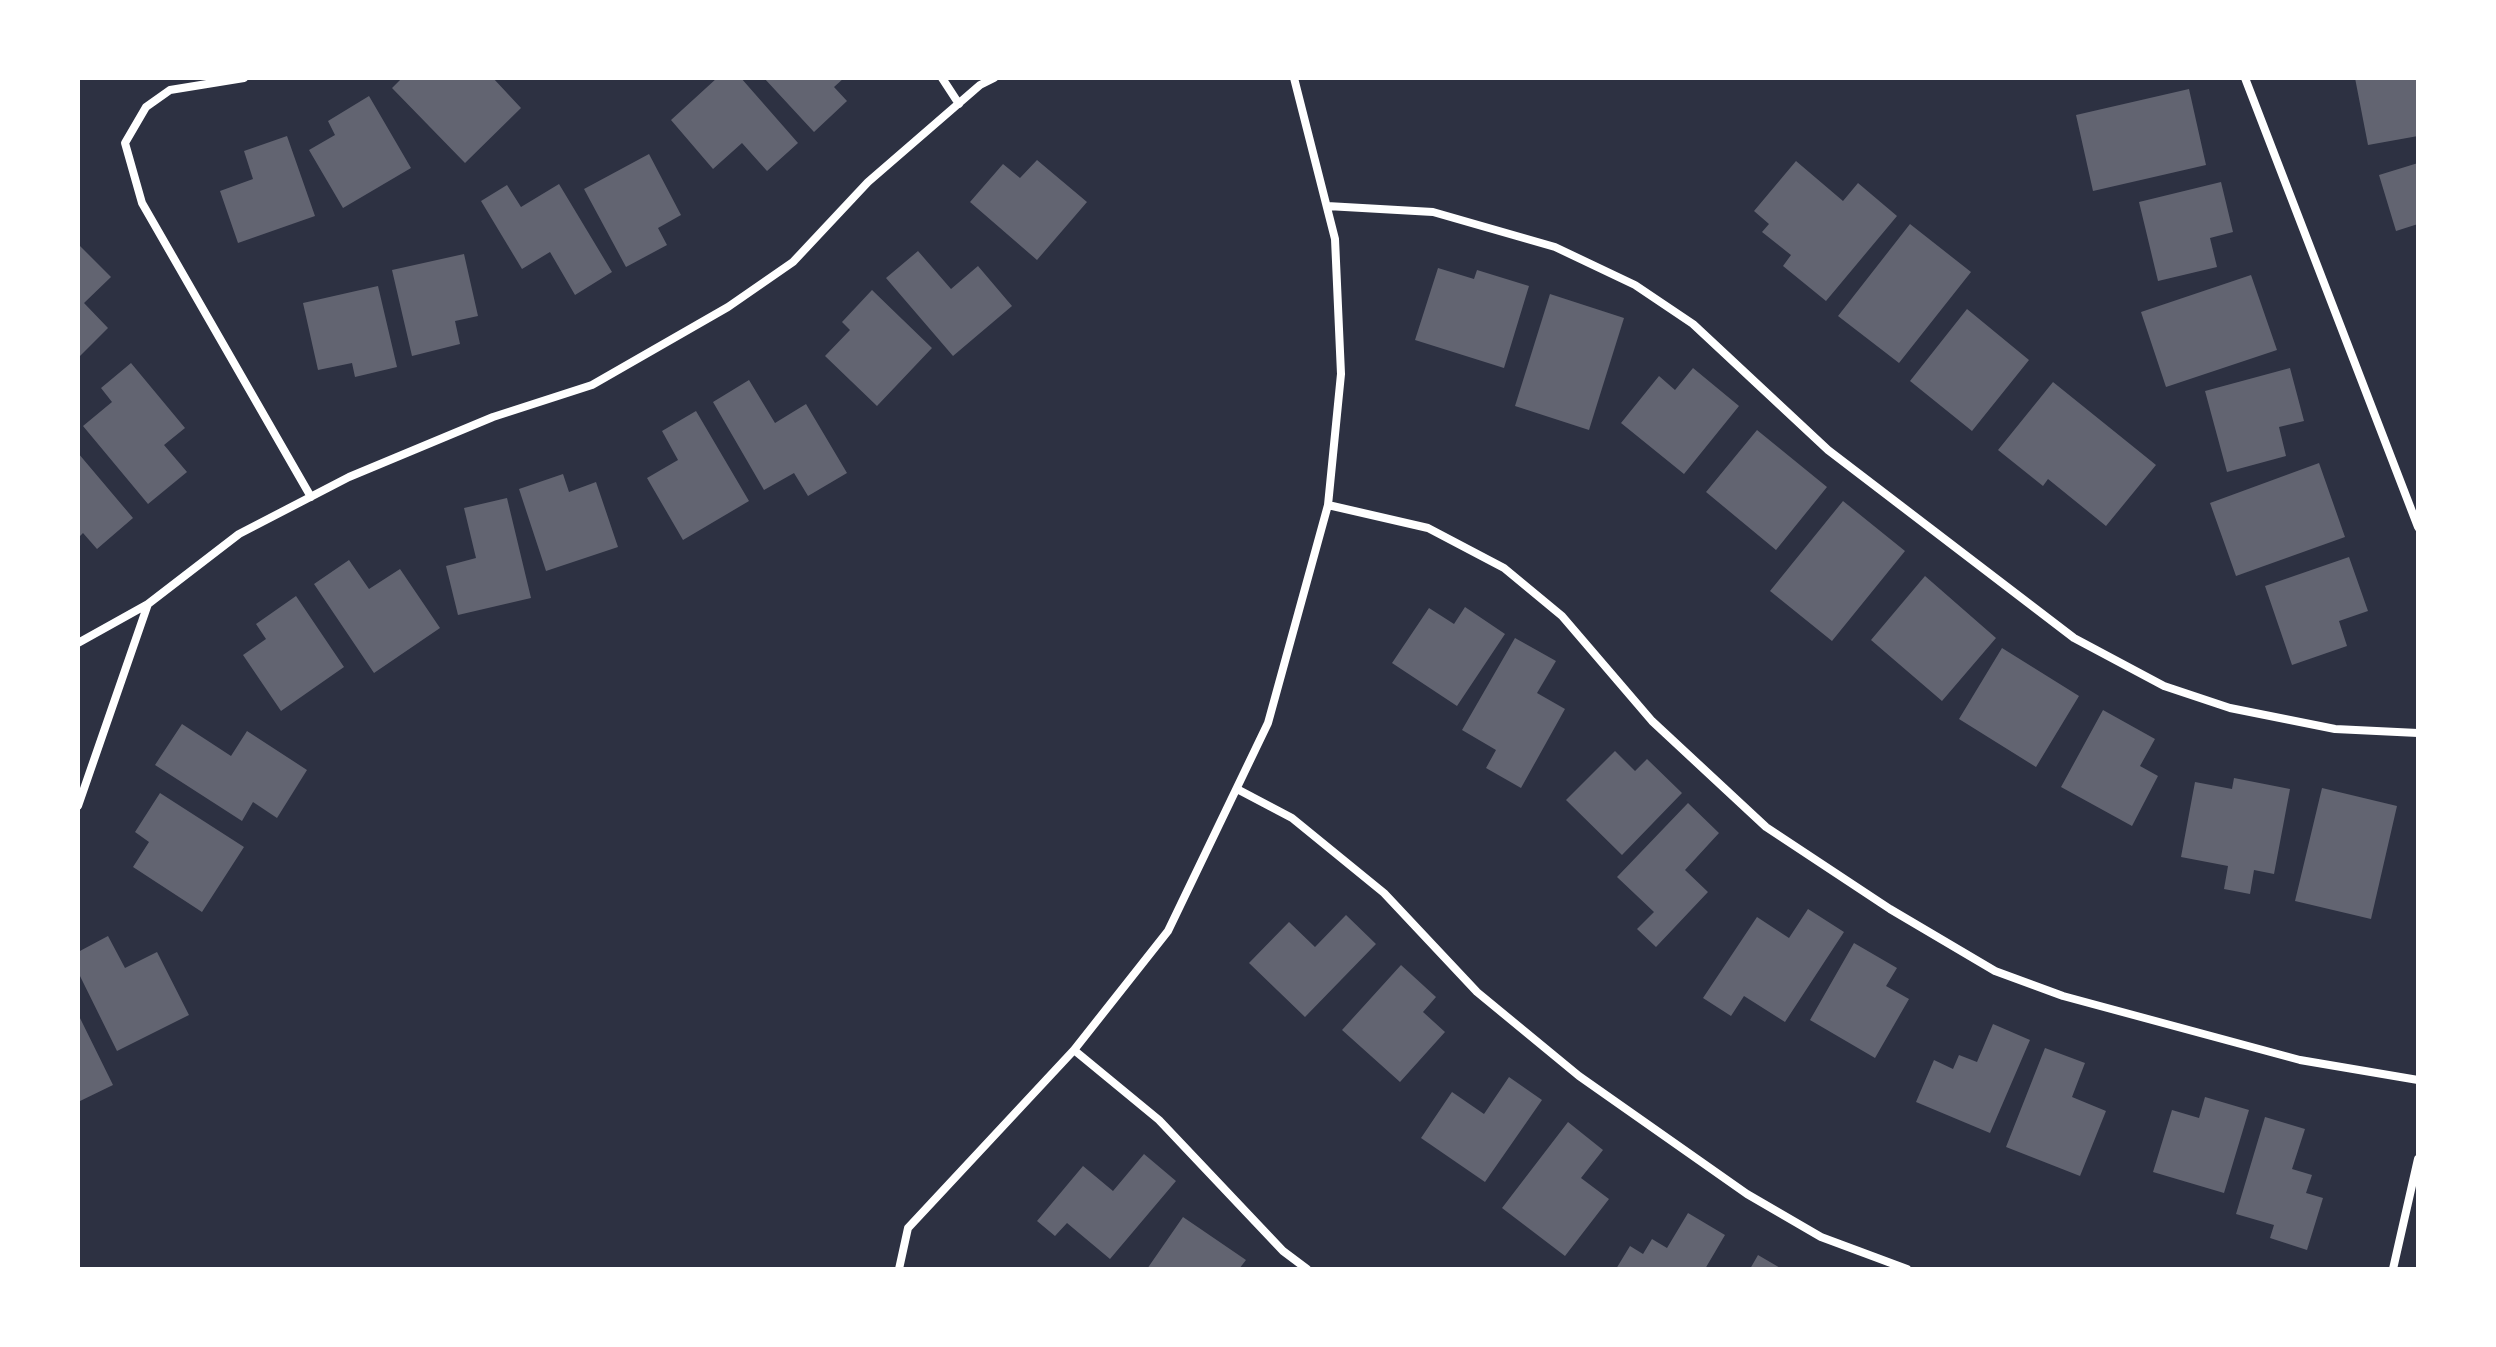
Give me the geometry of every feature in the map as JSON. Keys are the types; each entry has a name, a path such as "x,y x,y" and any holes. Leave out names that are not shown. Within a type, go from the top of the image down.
{"street":[{"path":"244,78 170,90 146,107 125,143 142,203 311,497"},
{"path":"942,78 959,104"},
{"path":"78,643 148,604 239,534 349,477 493,417 592,385 728,307 793,262 868,182 980,85 994,78"},
{"path":"899,1269 908,1228 1074,1050 1168,931 1268,723 1328,505 1341,374 1335,239 1294,78"},
{"path":"2245,78 2418,527"},
{"path":"1327,206 1433,212 1555,247 1635,285 1693,324 1828,450 2074,638 2164,686 2230,708 2335,729 2418,733"},
{"path":"1328,505 1428,528 1504,568 1562,616 1652,721 1766,827 1890,909 1995,971 2063,996 2300,1060 2418,1080"},
{"path":"78,806 148,604"},
{"path":"1237,789 1292,818 1384,893 1477,992 1579,1076 1747,1194 1821,1237 1907,1269"},
{"path":"1074,1050 1159,1120 1283,1251 1307,1269"},
{"path":"2393,1269 2418,1159"}],"building":[{"path":"402,78 493,78 521,108 465,163 392,88"},
{"path":"717,78 741,78 798,143 767,171 742,143 713,169 671,120"},
{"path":"764,78 844,78 834,87 847,101 814,132"},
{"path":"2355,78 2418,78 2418,136 2368,145"},
{"path":"2189,89 2206,165 2093,191 2076,115"},
{"path":"369,96 411,168 343,208 309,150 335,135 328,121"},
{"path":"287,136 315,216 238,243 220,191 253,179 244,151"},
{"path":"649,154 681,215 658,228 667,245 626,267 584,189"},
{"path":"1037,160 1087,202 1037,260 970,202 1003,164 1020,178"},
{"path":"1796,161 1843,201 1858,183 1897,216 1826,301 1783,266 1791,255 1762,232 1769,224 1754,211"},
{"path":"2418,163 2418,224 2396,231 2379,175"},
{"path":"2221,182 2233,232 2210,238 2217,267 2158,281 2139,202"},
{"path":"559,184 612,272 575,295 550,252 522,269 481,201 507,185 521,207"},
{"path":"1910,224 1971,272 1899,363 1838,316"},
{"path":"80,246 111,277 84,303 108,328 78,358"},
{"path":"918,251 951,289 978,266 1012,306 953,356 886,278"},
{"path":"464,254 478,316 455,321 460,344 412,356 392,270"},
{"path":"1438,268 1474,279 1477,270 1529,286 1504,368 1415,340"},
{"path":"2251,275 2277,350 2166,387 2141,312"},
{"path":"378,286 397,367 355,377 352,363 318,370 303,303"},
{"path":"872,290 932,348 877,406 825,356 850,330 842,322"},
{"path":"1550,294 1624,318 1589,430 1515,406"},
{"path":"1967,309 2029,360 1972,431 1910,381"},
{"path":"131,363 185,428 164,445 187,472 148,504 83,426 112,402 101,388"},
{"path":"1693,368 1739,406 1684,474 1621,423 1659,376 1675,390"},
{"path":"2290,368 2304,421 2279,427 2286,456 2227,472 2205,391"},
{"path":"749,380 775,423 806,404 847,473 808,496 794,473 764,490 713,402"},
{"path":"2053,382 2156,465 2106,526 2048,479 2043,486 1998,450"},
{"path":"696,411 749,501 683,540 647,478 678,460 662,431"},
{"path":"1757,430 1827,487 1776,550 1706,492"},
{"path":"78,453 133,518 97,549 83,533 78,538"},
{"path":"2319,463 2345,537 2236,576 2210,503"},
{"path":"563,474 569,492 596,482 618,547 546,571 519,489"},
{"path":"507,498 531,598 458,615 446,566 476,558 464,508"},
{"path":"1843,501 1905,551 1832,641 1770,591"},
{"path":"2349,557 2368,611 2339,621 2347,646 2292,665 2265,586"},
{"path":"349,560 369,589 400,569 440,628 374,673 314,584"},
{"path":"1925,576 1996,638 1942,701 1871,640"},
{"path":"296,596 344,667 281,711 243,655 266,639 256,624"},
{"path":"1465,607 1505,634 1457,706 1392,663 1429,608 1454,624"},
{"path":"1515,638 1556,661 1537,693 1565,709 1521,788 1486,768 1496,750 1462,730"},
{"path":"2002,648 2079,696 2036,767 1959,719"},
{"path":"2103,710 2155,739 2140,766 2158,776 2132,826 2061,787"},
{"path":"182,724 231,756 247,731 307,770 277,818 253,802 242,821 155,765"},
{"path":"1615,751 1635,771 1647,759 1682,793 1622,855 1566,800"},
{"path":"2234,778 2290,789 2274,874 2254,870 2250,894 2224,889 2228,866 2181,857 2195,782 2232,789"},
{"path":"2322,788 2397,806 2371,919 2295,901"},
{"path":"160,793 244,847 202,912 133,867 149,842 135,832"},
{"path":"1688,803 1719,833 1685,870 1708,892 1656,947 1637,929 1654,912 1617,877"},
{"path":"1808,909 1844,932 1785,1022 1744,996 1731,1016 1703,998 1757,917 1789,938"},
{"path":"1346,915 1376,944 1305,1017 1249,963 1289,922 1315,947"},
{"path":"108,936 125,968 157,952 189,1015 117,1051 78,972 78,952"},
{"path":"1854,943 1897,968 1886,986 1909,999 1875,1058 1810,1020"},
{"path":"1401,965 1436,997 1423,1012 1445,1032 1400,1082 1342,1030"},
{"path":"78,1014 113,1085 78,1102"},
{"path":"1993,1024 2030,1040 1990,1133 1916,1102 1934,1060 1953,1069 1959,1055 1977,1062"},
{"path":"2045,1048 2085,1063 2072,1097 2106,1111 2080,1176 2006,1147"},
{"path":"1509,1077 1542,1100 1485,1182 1421,1138 1452,1092 1484,1114"},
{"path":"2205,1097 2249,1110 2224,1193 2153,1172 2172,1110 2199,1118"},
{"path":"2265,1117 2305,1129 2292,1169 2312,1175 2306,1193 2323,1198 2307,1250 2270,1238 2274,1225 2236,1214"},
{"path":"1568,1122 1603,1150 1581,1178 1609,1199 1565,1256 1502,1208"},
{"path":"1144,1154 1176,1181 1110,1259 1067,1223 1055,1236 1037,1221 1083,1166 1113,1191"},
{"path":"1688,1213 1725,1235 1705,1269 1616,1269 1630,1246 1643,1254 1652,1239 1667,1248"},
{"path":"1183,1217 1246,1260 1239,1269 1147,1269"},
{"path":"1758,1255 1782,1269 1750,1269"}]}
